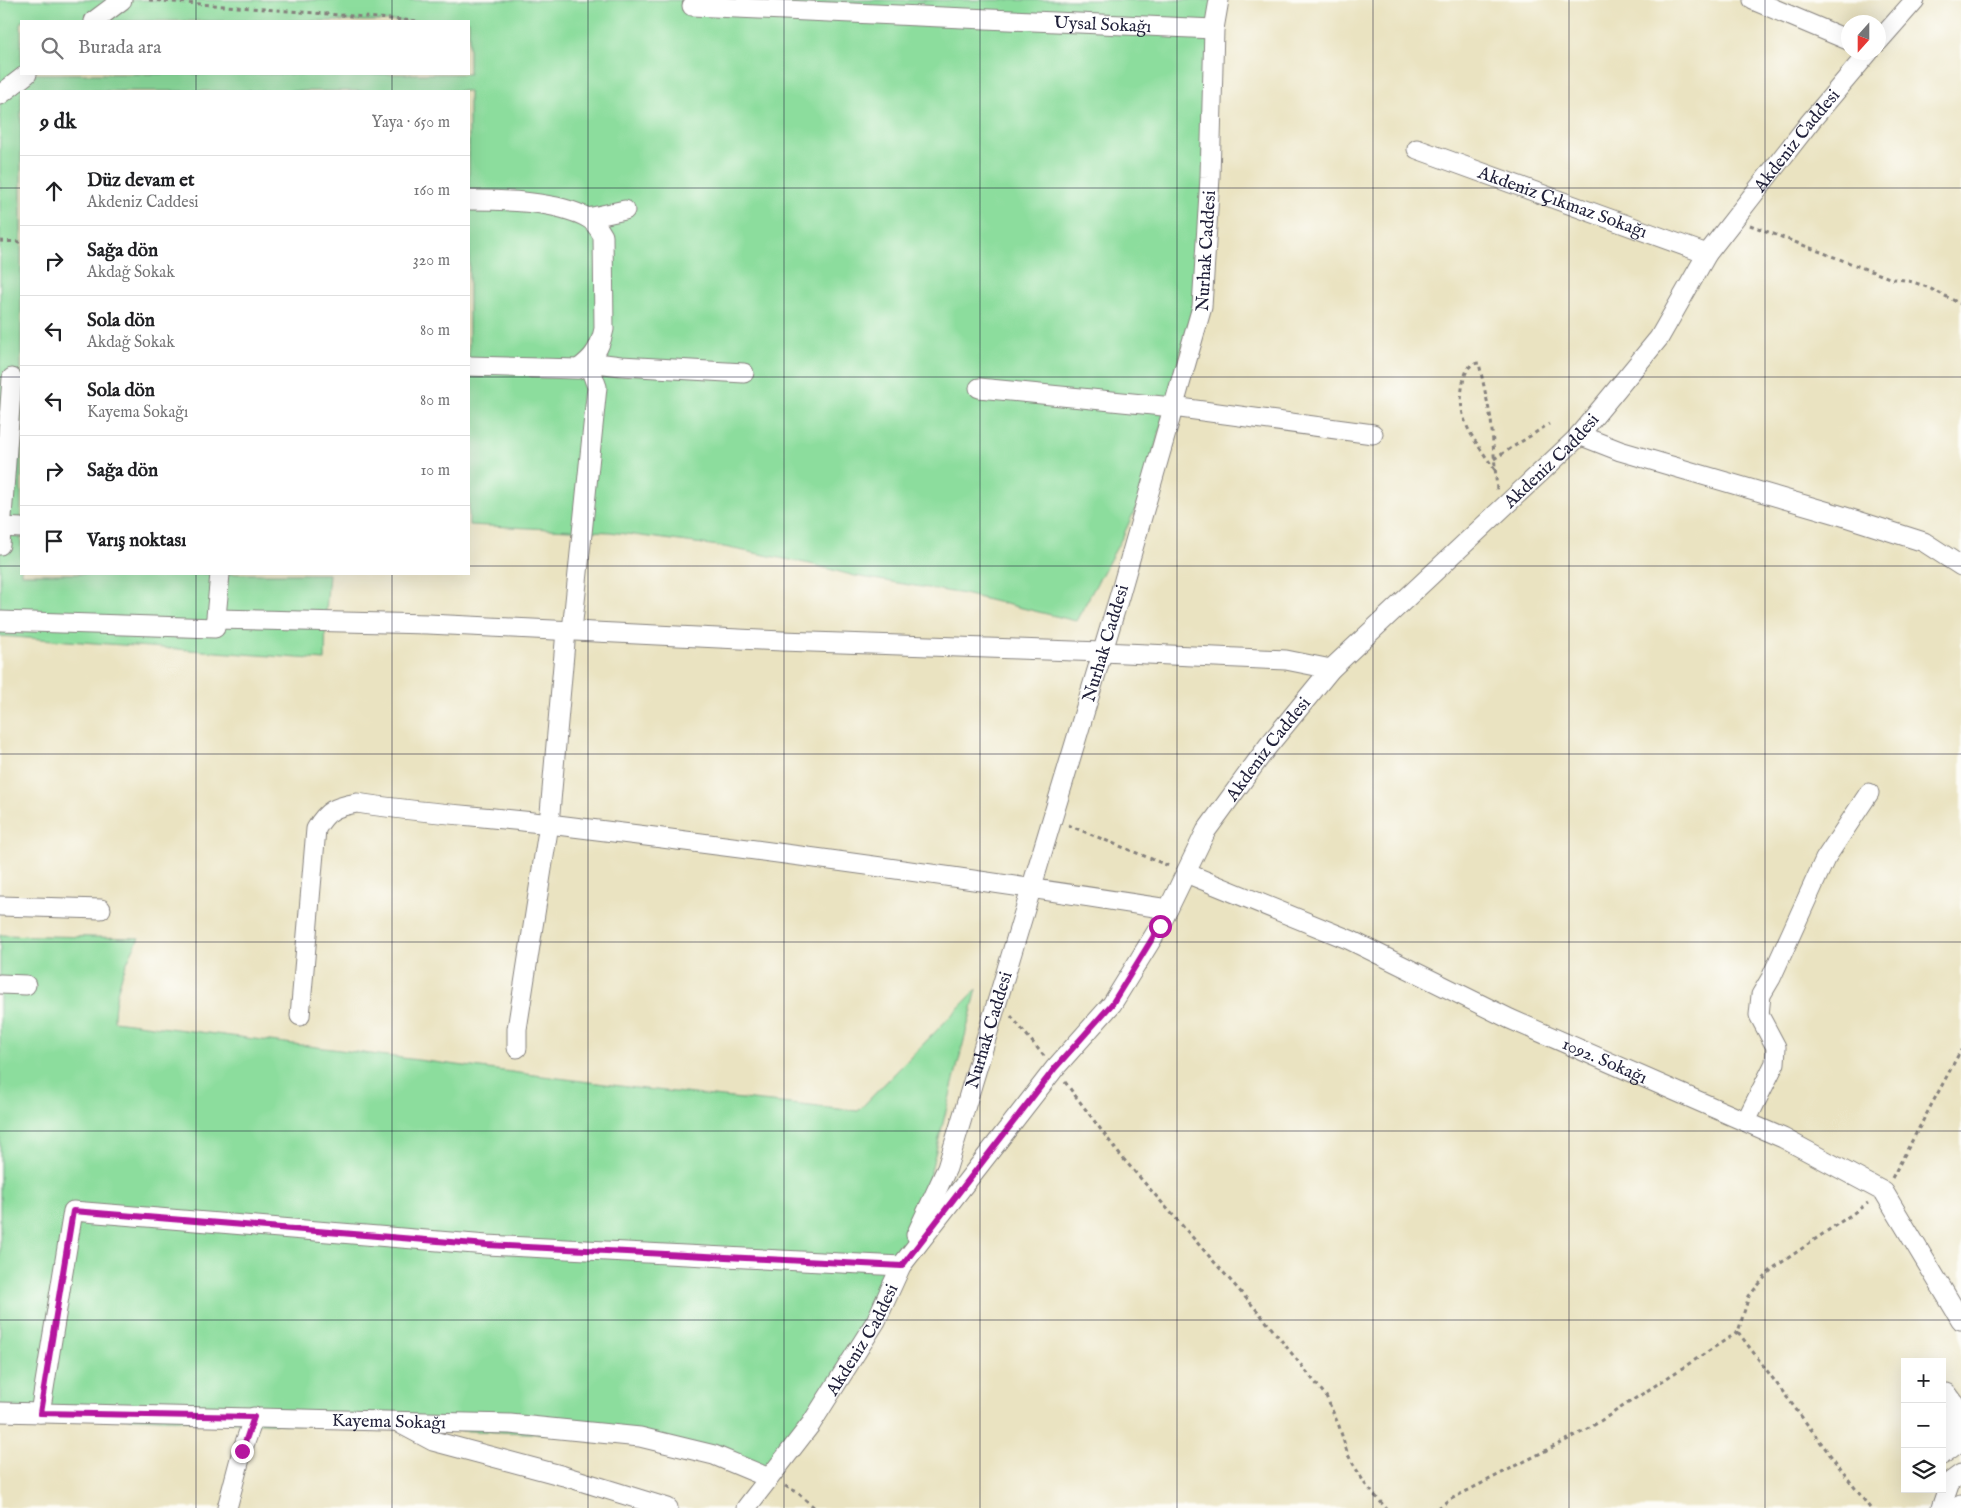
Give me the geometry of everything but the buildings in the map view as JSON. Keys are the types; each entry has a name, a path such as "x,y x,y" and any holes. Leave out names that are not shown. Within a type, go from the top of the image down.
{"street":[{"path":"95,20 122,0"},
{"name":"Nurhak Caddesi","path":"902,1266 947,1168 1102,652 1202,307 1210,177 1214,29 1219,0"},
{"path":"1752,0 1841,37"},
{"path":"1886,33 1915,0"},
{"name":"Uysal Sokağı","path":"692,6 1214,29"},
{"name":"Akdeniz Caddesi","path":"746,1508 811,1424 876,1321 902,1266 1055,1068 1112,1004 1160,926 1206,831 1268,746 1332,669 1467,544 1579,435 1659,338 1707,254 1736,220 1810,122 1862,60"},
{"path":"0,95 26,75"},
{"name":"Akdeniz Çıkmaz Sokağı","path":"1418,149 1707,254"},
{"path":"470,200 514,200 565,210 588,218 597,226 603,236 604,330 602,341 596,352 588,362 578,368 470,366"},
{"path":"588,218 625,210"},
{"path":"588,362 621,366 744,373"},
{"path":"516,1048 517,1028 549,824 597,386 588,362"},
{"path":"11,378 15,416 1,536 20,528"},
{"path":"979,388 1173,407 1373,434"},
{"path":"1579,435 1620,451 1836,514 1924,542 1961,566"},
{"path":"0,621 215,628 220,575"},
{"path":"216,619 428,624 782,641 1286,660 1332,669"},
{"path":"1746,1121 1775,1063 1776,1047 1759,1015 1761,995 1771,978 1825,859 1869,793"},
{"path":"300,1016 316,829 324,816 341,806 357,803 549,824 1031,887 1168,909"},
{"name":"1092. Sokağı","path":"1186,873 1350,940 1510,1020 1784,1138 1884,1192"},
{"path":"0,906 101,909"},
{"path":"0,984 26,985"},
{"path":"1884,1192 1961,1320"},
{"path":"40,1413 73,1211 487,1245 902,1266"},
{"path":"1946,1394 1960,1414"},
{"name":"Kayema Sokağı","path":"0,1412 510,1424 640,1437 714,1455 769,1478"},
{"path":"1946,1418 1960,1414"},
{"path":"1946,1431 1960,1414"},
{"path":"227,1508 242,1451 254,1417"},
{"path":"398,1422 433,1441 564,1476 668,1508"},
{"path":"1941,1508 1948,1471 1961,1441"},
{"path":"1948,1471 1961,1460"},
{"path":"1956,1508 1961,1504"}],"path":[{"path":"149,0 403,20"},
{"path":"1736,220 1892,279 1906,279 1919,283 1961,304"},
{"path":"0,241 20,242"},
{"path":"1476,363 1479,363 1491,419 1494,459 1495,470 1467,430 1461,411 1461,392 1466,373 1469,367 1476,363"},
{"path":"1494,459 1549,424"},
{"path":"1051,818 1186,873"},
{"path":"998,1001 1055,1068 1120,1155 1260,1314 1326,1396 1339,1426 1348,1455 1365,1484 1386,1508"},
{"path":"1438,1508 1451,1498 1588,1429 1738,1332 1749,1296 1772,1269 1884,1192 1961,1050"},
{"path":"1738,1332 1870,1508"},
{"path":"769,1478 797,1492 815,1508"}],"green space":[{"path":"0,0 1219,0 1206,260 1143,492 1123,536 1076,621 964,594 855,576 810,564 719,546 610,532 470,525 470,90 20,90 20,575 329,575 325,660 0,636"},
{"path":"0,935 139,938 121,978 114,1010 114,1021 636,1088 858,1111 977,989 907,1265 770,1478 658,1438 0,1413"}],"route":[{"path":"242,1451 254,1417 40,1413 73,1211 487,1245 902,1266 1055,1068 1112,1004 1160,926"}]}
